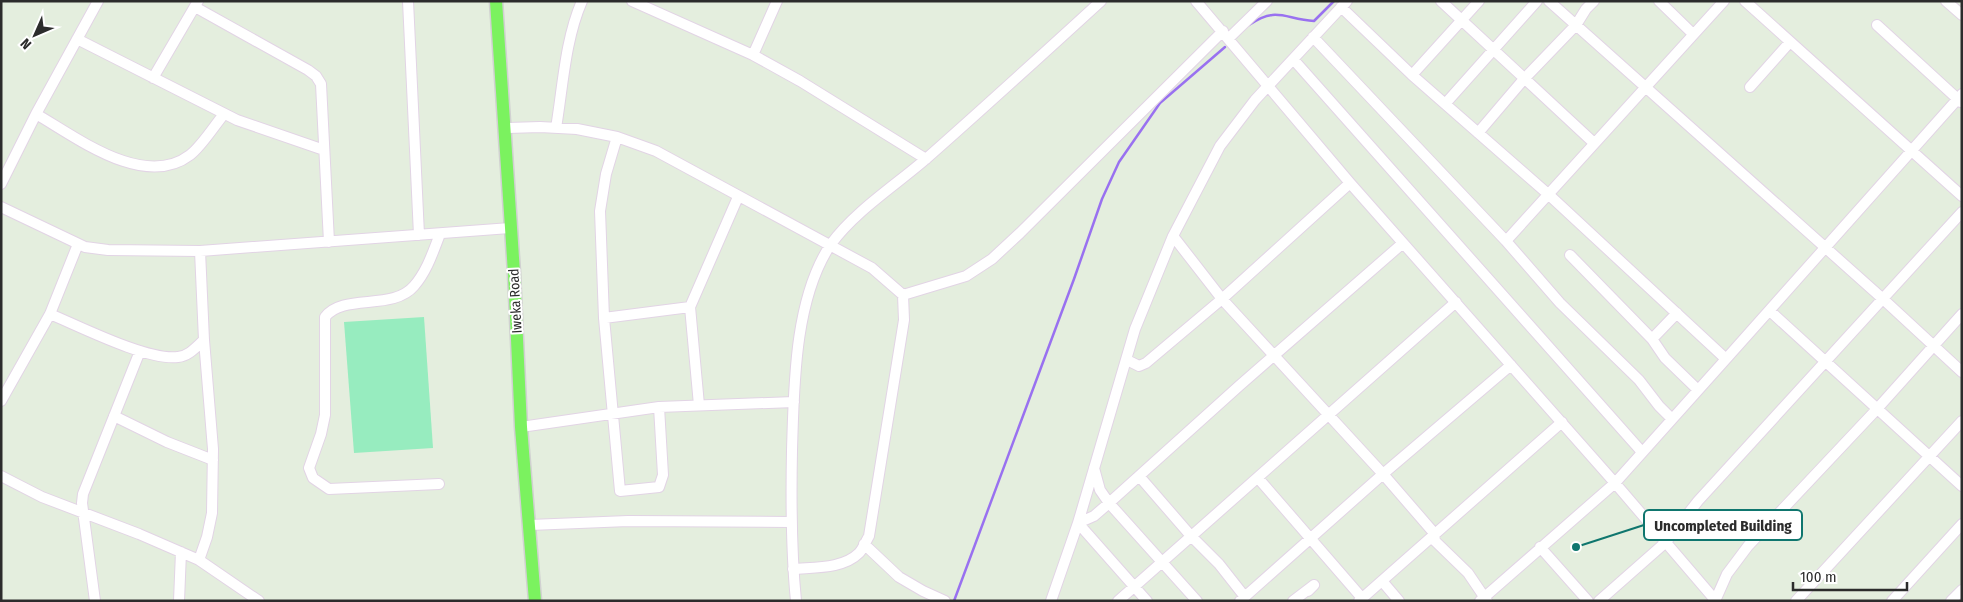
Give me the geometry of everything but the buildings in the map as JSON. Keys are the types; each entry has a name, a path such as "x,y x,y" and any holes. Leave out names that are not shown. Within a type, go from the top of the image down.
{"main road":[{"name":"Iweka Road","path":"496,1 511,228 521,427 536,601"}],"street":[{"path":"1,184 36,114 98,1"},
{"path":"408,1 419,236"},
{"path":"556,128 569,49 576,15 582,1"},
{"path":"632,1 753,55 800,81 926,159"},
{"path":"753,55 777,1"},
{"path":"796,601 791,522 794,371 805,309 816,275 831,245 849,223 926,159 1100,1"},
{"path":"1196,1 1350,183 1562,422 1715,601 1727,574 1748,546 1878,409 1962,314"},
{"path":"903,295 966,276 992,259 1226,35 1266,1"},
{"path":"1441,1 1594,143"},
{"path":"1412,75 1479,1"},
{"path":"1445,104 1537,1"},
{"path":"1549,1 1883,299 1962,372"},
{"path":"1478,133 1524,79 1576,26 1586,9 1594,1"},
{"path":"1658,1 1693,34"},
{"path":"1506,241 1724,1"},
{"path":"1745,1 1962,196"},
{"path":"1946,1 1962,15"},
{"path":"153,78 197,4 316,76 321,84 329,242"},
{"path":"1051,601 1078,523 1135,329 1173,236 1220,146 1268,85 1344,4 1412,75 1548,194 1726,359"},
{"path":"1173,236 1222,300 1327,416 1383,474 1434,533 1435,541 1468,573 1483,600 1540,547 1615,483 1671,418 1770,311 1960,98 1877,25"},
{"path":"1313,37 1506,241 1560,303 1639,380 1671,418"},
{"path":"77,39 237,120 324,150"},
{"path":"1750,87 1790,42"},
{"path":"1293,59 1642,452"},
{"path":"36,114 112,157 128,164 147,167 170,165 190,155 224,114"},
{"path":"505,128 577,129 617,137 656,151 872,268 903,295"},
{"path":"617,137 606,174 600,211 604,318 620,491 659,487 663,474 659,408"},
{"path":"1127,360 1138,366 1146,363 1222,300 1350,183"},
{"path":"699,406 690,307 738,197"},
{"path":"1,207 85,247 108,250 200,250 511,228"},
{"path":"1598,601 1666,542 1698,501 1962,212"},
{"path":"439,484 329,489 314,478 309,468 322,434 325,415 325,317 336,307 401,296 408,291 414,286 428,264 440,234"},
{"path":"1078,523 1094,516 1403,243"},
{"path":"1,401 50,314 78,244"},
{"path":"199,560 208,537 212,513 213,460 204,340 200,250"},
{"path":"1570,255 1652,339 1665,358 1698,390"},
{"path":"793,569 831,566 846,561 859,553 869,536 902,330 903,295"},
{"path":"1118,601 1456,302"},
{"path":"604,318 690,307"},
{"path":"1770,311 1962,486"},
{"path":"1652,339 1677,313"},
{"path":"50,314 140,352 161,357 179,357 188,354 204,340"},
{"path":"95,601 83,494 140,352"},
{"path":"1139,476 1191,536 1219,564 1242,599 1383,474 1511,365"},
{"path":"521,427 659,408 794,402"},
{"path":"114,416 167,442 213,460"},
{"path":"1796,601 1962,421"},
{"path":"1258,478 1311,538 1360,599 1562,422"},
{"path":"1094,467 1100,490 1109,503 1197,601"},
{"path":"1,476 42,497 84,512 199,560 259,601"},
{"path":"530,526 628,521 791,522"},
{"path":"1078,523 1147,601"},
{"path":"1892,601 1962,524"},
{"path":"864,544 899,577 945,601"},
{"path":"1540,547 1588,601"},
{"path":"179,601 181,552"},
{"path":"1382,581 1399,601"},
{"path":"1294,601 1314,585 1308,591"},
{"path":"1951,601 1962,590"}],"green space":[{"path":"424,317 433,448 354,453 344,322"}],"waterway":[{"path":"1249,25 1259,19 1274,15 1314,21 1334,1"},
{"path":"954,601 1102,199 1119,162 1160,103 1225,47"}],"place":[{"name":"Uncompleted Building","path":"1576,547"}]}
